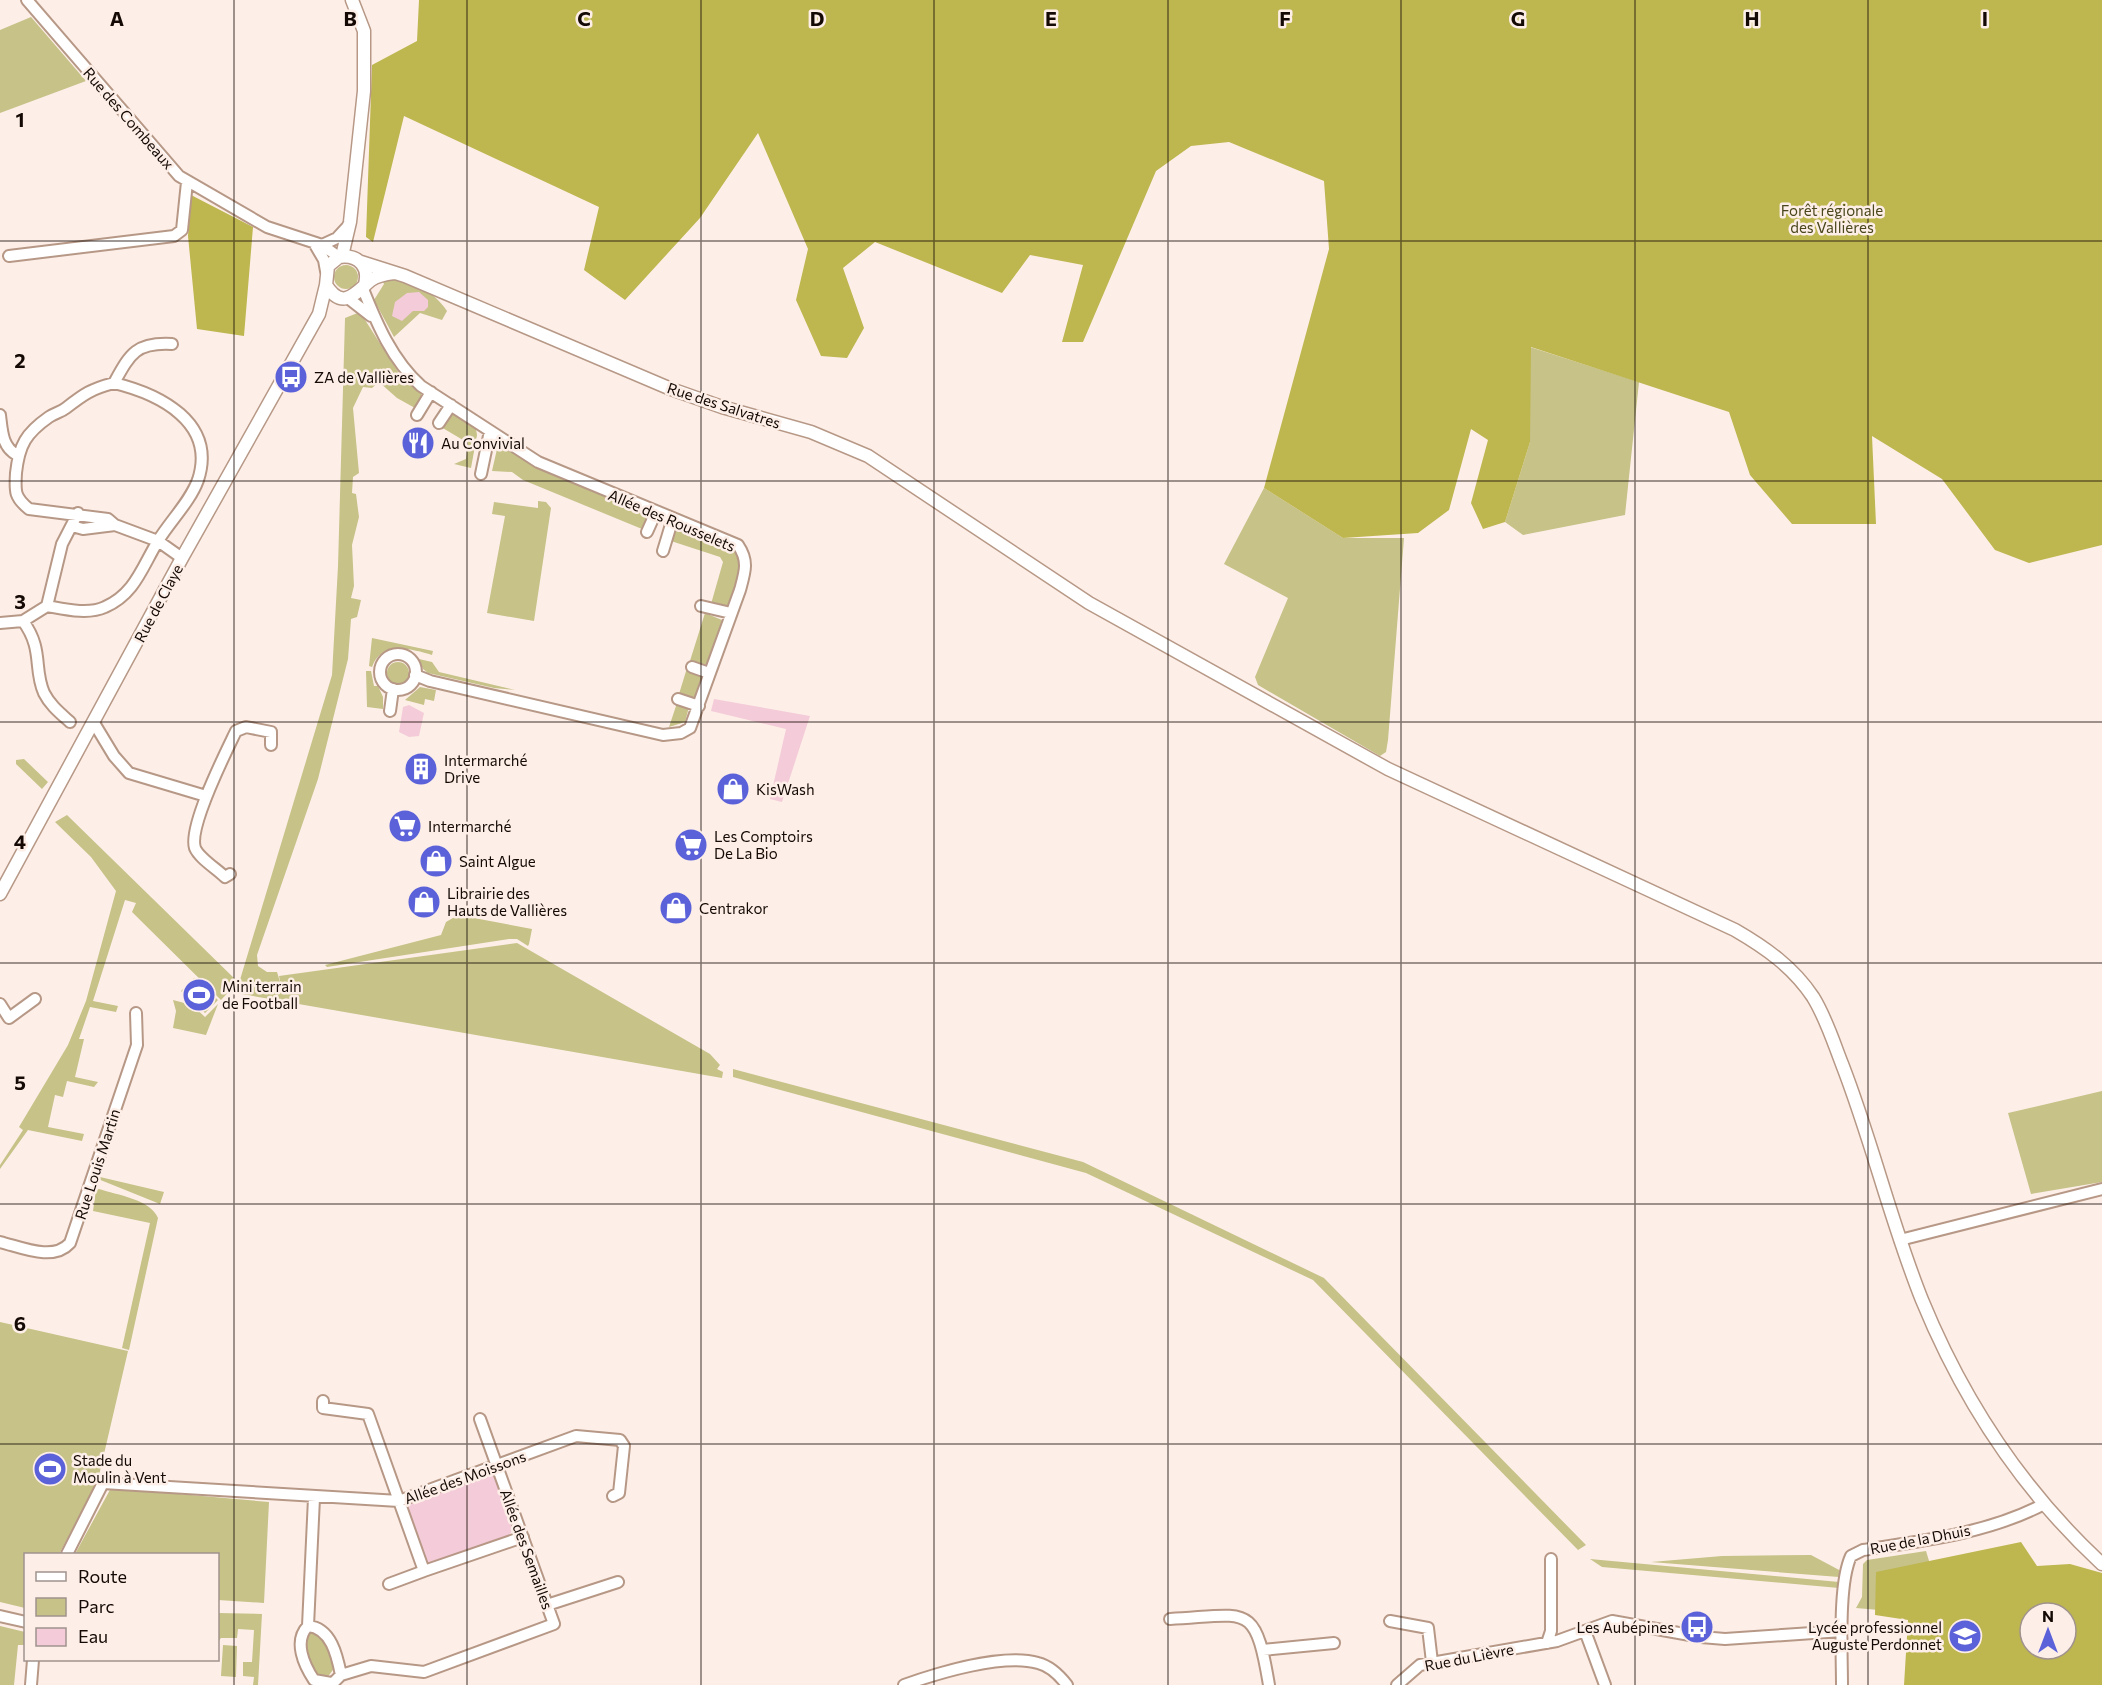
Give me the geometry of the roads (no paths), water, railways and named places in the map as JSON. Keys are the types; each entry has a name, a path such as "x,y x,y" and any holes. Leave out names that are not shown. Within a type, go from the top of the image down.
{"street":[{"name":"Rue des Combeaux","path":"27,0 168,166 187,182 267,227 318,244 349,258"},
{"path":"352,0 364,31 365,54 364,91 349,224 349,258 367,274 364,288"},
{"path":"9,256 174,236 182,230 187,182"},
{"path":"349,224 338,238 318,244 324,260 326,285 330,290 345,297 364,288 376,277 395,273"},
{"path":"326,271 331,262 349,258"},
{"name":"Rue des Salvatres","path":"349,258 395,273 671,389 842,444 901,476 1089,603 1416,783 1735,930 1769,950 1812,996 1827,1023 1852,1089 1900,1240 1939,1338 1968,1397 2044,1504 2102,1564"},
{"name":"Rue de Claye","path":"0,894 182,558 319,314 326,285"},
{"name":"Allée des Rousselets","path":"364,288 373,318 407,374 431,393 538,462 738,545 745,556 748,572 690,728 669,736 430,681 416,675 414,665 407,657 390,656 382,664 380,675 385,684 393,689"},
{"name":"Allée des Rousselets","path":"345,297 373,318"},
{"name":"Rue de Claye","path":"319,314 345,297"},
{"path":"114,383 139,347 151,342 172,344"},
{"path":"0,623 23,621 47,606 76,610 103,608 126,596 158,541 198,480 200,451 186,420 165,401 140,389 114,383 92,388 79,395 64,410 51,415 33,429 22,442 17,455 14,491 28,509 40,512 78,513 108,519 115,525 158,541 182,558"},
{"path":"417,415 431,393"},
{"path":"439,423 451,405"},
{"path":"0,415 4,440 10,451 17,455"},
{"path":"481,474 490,431"},
{"path":"647,532 656,512"},
{"path":"47,606 62,544 78,513"},
{"path":"663,551 673,518"},
{"path":"72,526 83,529 115,525"},
{"path":"700,606 731,613"},
{"path":"23,621 37,647 44,692 54,708 70,722"},
{"path":"692,667 710,673"},
{"path":"390,711 393,689 405,688 416,675"},
{"path":"678,699 699,706"},
{"path":"94,723 114,756 129,773 206,796"},
{"path":"230,874 225,876 195,850 194,842 206,796 236,731 246,727 271,732 271,745"},
{"path":"0,1004 9,1018 35,999"},
{"name":"Rue Louis Martin","path":"0,1242 53,1253 65,1249 70,1243 137,1045 136,1013"},
{"path":"1900,1240 2102,1190"},
{"path":"323,1401 323,1408 368,1414 424,1571"},
{"name":"Allée des Semailles","path":"331,1684 341,1675 371,1666 424,1672 554,1624 480,1419"},
{"name":"Allée des Moissons","path":"68,1553 103,1483 314,1498 399,1501 576,1436 620,1440 624,1446 619,1493 613,1496"},
{"path":"314,1498 308,1626 300,1635 299,1643 308,1671 314,1680 331,1684"},
{"name":"Rue de la Dhuis","path":"1842,1685 1842,1631 1848,1566 1855,1553 1942,1537 2022,1514 2044,1504"},
{"path":"388,1584 523,1537"},
{"path":"1547,1643 1551,1631 1551,1559"},
{"path":"547,1605 618,1582"},
{"path":"0,1616 24,1622"},
{"path":"1170,1619 1227,1616 1246,1619 1256,1629 1263,1650 1269,1685"},
{"path":"1390,1620 1428,1628 1432,1662"},
{"name":"Rue du Lièvre","path":"1397,1685 1415,1668 1432,1662 1547,1643 1612,1621 1704,1638 1842,1631"},
{"path":"308,1626 321,1629 328,1635 341,1675"},
{"path":"1585,1631 1605,1685"},
{"path":"1263,1650 1334,1643"},
{"path":"904,1685 926,1677 1015,1660 1040,1663 1060,1675 1068,1685"},
{"path":"31,1685 33,1661"}],"water":[{"path":"419,292 428,300 428,307 424,311 413,311 402,321 392,316 395,302 407,293"},
{"path":"714,699 810,716 782,802 770,799 786,729 711,711"},
{"path":"409,705 424,713 419,736 409,737 399,732 403,707"},
{"path":"487,1472 495,1477 514,1527 508,1538 434,1564 425,1561 406,1510 410,1501"}],"place":[{"name":"ZA de Vallières","path":"291,377"},
{"name":"Au Convivial","path":"418,443"},
{"name":"Intermarché Drive","path":"421,769"},
{"name":"KisWash","path":"733,789"},
{"name":"Intermarché","path":"405,826"},
{"name":"Les Comptoirs De La Bio","path":"691,845"},
{"name":"Saint Algue","path":"436,861"},
{"name":"Librairie des Hauts de Vallières","path":"424,902"},
{"name":"Centrakor","path":"676,908"},
{"name":"Mini terrain de Football","path":"199,995"},
{"name":"Stade du Moulin à Vent","path":"50,1469"},
{"name":"Les Aubépines","path":"1697,1627"},
{"name":"Lycée professionnel Auguste Perdonnet","path":"1965,1636"}],"park label":[{"name":"Forêt régionale des Vallières","path":"1832,218"}]}
